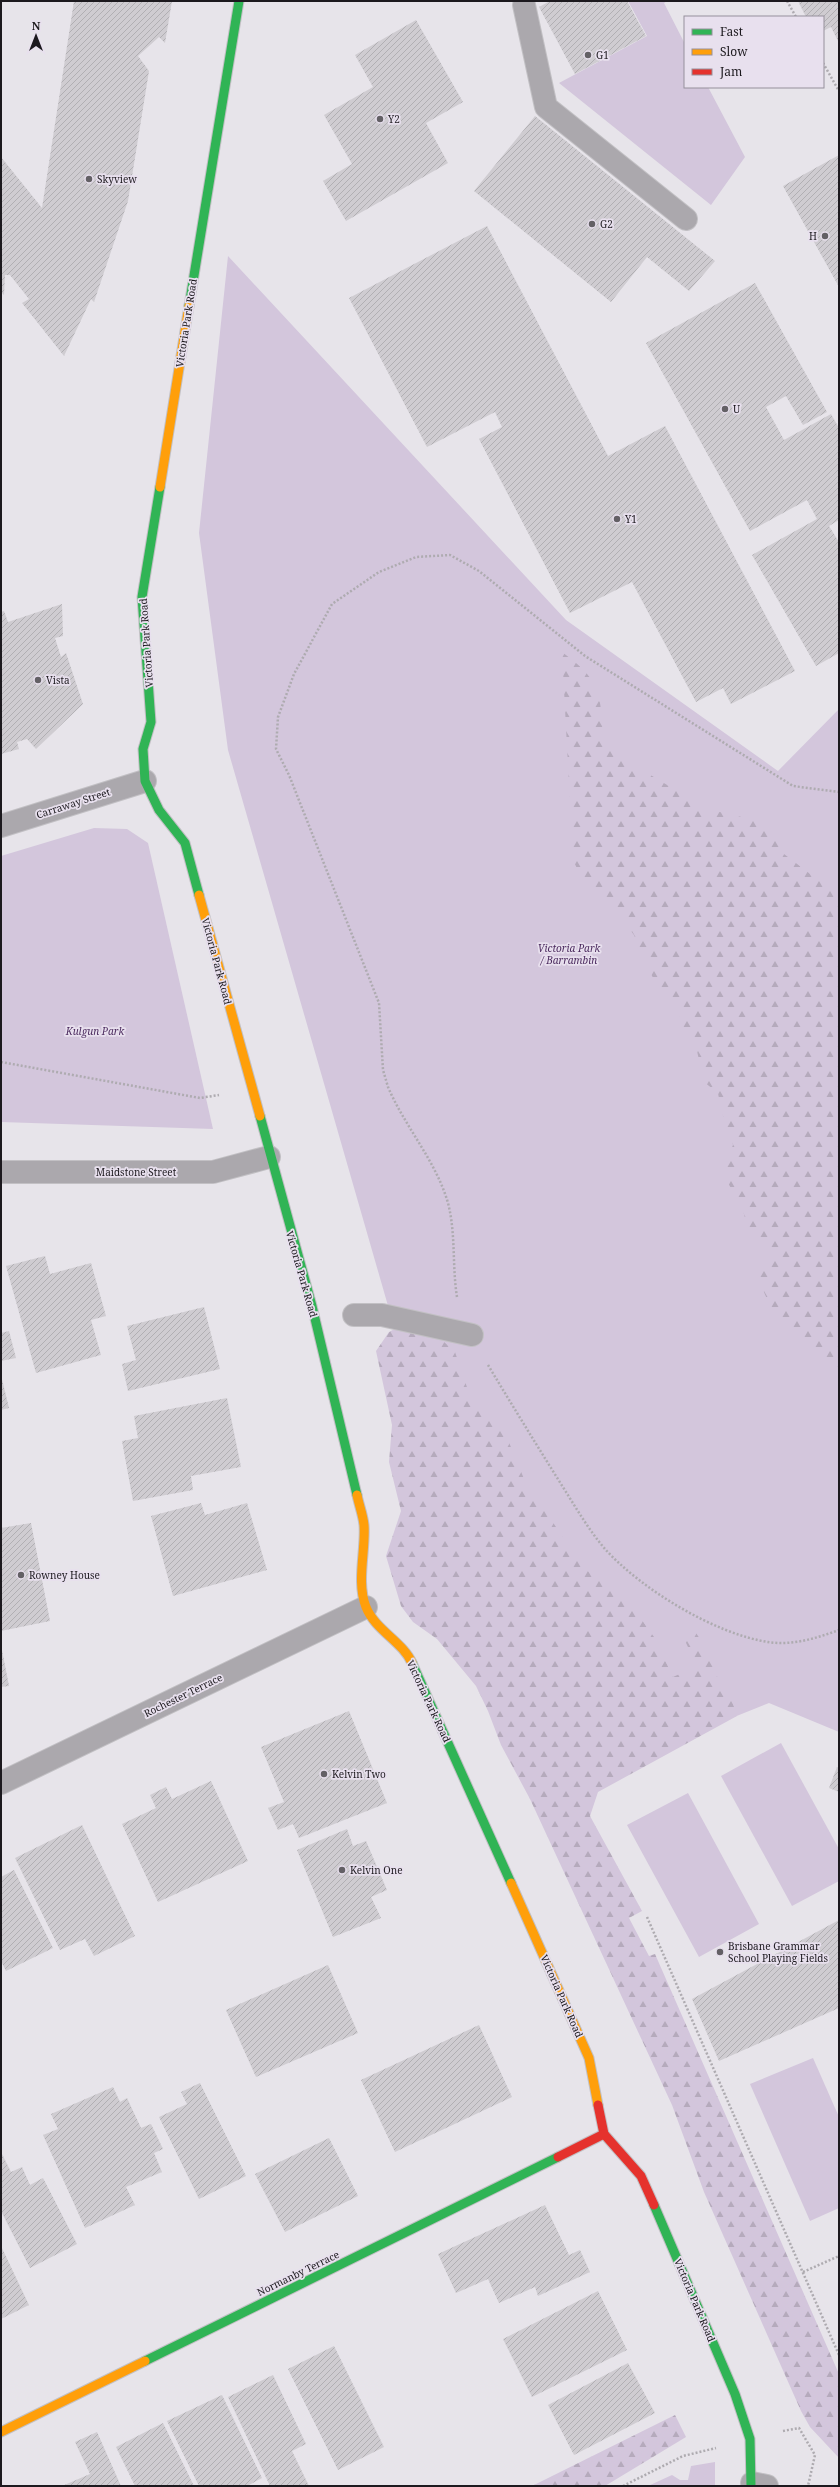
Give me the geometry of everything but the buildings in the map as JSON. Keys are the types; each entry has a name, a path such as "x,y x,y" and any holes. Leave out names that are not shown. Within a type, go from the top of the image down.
{"street":[{"name":"Victoria Park Road","path":"239,1 142,597 151,722 143,749 145,780 159,810 184,843 253,1090 269,1157 312,1306 364,1525 362,1571 366,1607 385,1633 410,1658 589,2058 604,2134 641,2176 735,2394 750,2439 757,2485"},
{"path":"524,5 546,107 686,219"},
{"name":"Carraway Street","path":"1,826 145,780"},
{"name":"Maidstone Street","path":"1,1172 213,1172 269,1157"},
{"path":"354,1315 382,1315 472,1335"},
{"name":"Rochester Terrace","path":"1,1783 366,1607"},
{"name":"Normanby Terrace","path":"1,2432 604,2134"}],"path":[{"path":"787,1 795,16"},
{"path":"824,65 839,91"},
{"path":"839,792 793,786 585,656 479,571 450,555 416,557 387,569 332,604 294,674 278,717 276,749 289,775 379,1003 383,1070 388,1087 444,1190 452,1224 454,1277 458,1298 472,1335 521,1420 592,1533 618,1563 649,1588 705,1620 750,1638 770,1642 795,1642 821,1637 839,1630"},
{"path":"1,1062 200,1098 253,1090"},
{"path":"648,1917 839,2354"},
{"path":"803,2272 839,2256"},
{"path":"750,2439 798,2428 815,2455 808,2486"},
{"path":"623,2486 683,2456 705,2451"}],"green space":[{"path":"628,1 667,1 664,3 684,42 684,88 709,88 745,157 711,205 559,83 647,36"},
{"name":"Victoria Park / Barrambin","path":"228,256 566,620 778,771 839,709 839,1732 769,1703 530,1799 228,750 199,533"},
{"path":"562,652 587,674 596,689 601,708 604,736 609,750 707,809 750,819 762,824 775,836 784,854 839,896 839,1371 811,1352 797,1339 774,1310 765,1294 759,1278 758,1261 766,1259 769,1256 749,1231 743,1211 726,1179 726,1161 733,1145 721,1110 718,1093 704,1082 697,1051 686,1035 679,1014 652,976 634,935 612,906 583,881 573,860"},
{"name":"Kulgun Park","path":"94,828 127,829 148,843 213,1129 1,1122 1,856"},
{"path":"400,1326 432,1331 455,1352 472,1402 498,1425 508,1440 529,1491 546,1512 580,1563 592,1575 618,1588 624,1595 654,1637 673,1677 697,1666 678,1626 696,1633 714,1660 713,1672 728,1689 737,1716 598,1792 590,1816 642,1911 629,1918 649,1956 655,1954 839,2374 839,2458 810,2427 801,2411 704,2192 672,2105 530,1799 501,1745 488,1711 476,1686 437,1639 413,1622 401,1606 386,1556 401,1511 389,1462 392,1425 376,1351 389,1332"},
{"path":"781,1743 839,1849 839,1881 792,1906 721,1776"},
{"path":"688,1793 759,1924 699,1957 627,1825"},
{"path":"813,2058 839,2117 839,2208 810,2221 750,2084"},
{"path":"675,2415 686,2437 605,2486 532,2486"},
{"path":"715,2462 715,2486 648,2486 672,2475 680,2480 688,2480 691,2466"}],"traffic: fast":[{"path":"189,306 239,1"},
{"path":"160,487 142,597 151,722 143,749 145,781 159,810 185,843 199,895"},
{"path":"260,1116 312,1306 357,1495"},
{"path":"412,1663 511,1883"},
{"path":"145,2361 558,2157"},
{"path":"654,2205 735,2394 750,2439 751,2486"}],"traffic: slow":[{"path":"160,487 189,306"},
{"path":"199,895 260,1116"},
{"path":"357,1495 364,1525 362,1587 366,1607 370,1615 402,1649 412,1663"},
{"path":"511,1883 589,2058 598,2105"},
{"path":"1,2432 145,2361"}],"traffic: jam":[{"path":"598,2105 604,2134 641,2176 654,2205"},
{"path":"558,2157 604,2134"}],"place":[{"name":"G1","path":"588,55"},
{"name":"Y2","path":"380,119"},
{"name":"Skyview","path":"89,179"},
{"name":"G2","path":"592,224"},
{"name":"H","path":"825,236"},
{"name":"U","path":"725,409"},
{"name":"Y1","path":"617,519"},
{"name":"Vista","path":"38,680"},
{"name":"Rowney House","path":"21,1575"},
{"name":"Kelvin Two","path":"324,1774"},
{"name":"Kelvin One","path":"342,1870"},
{"name":"Brisbane Grammar School Playing Fields","path":"720,1952"}]}
